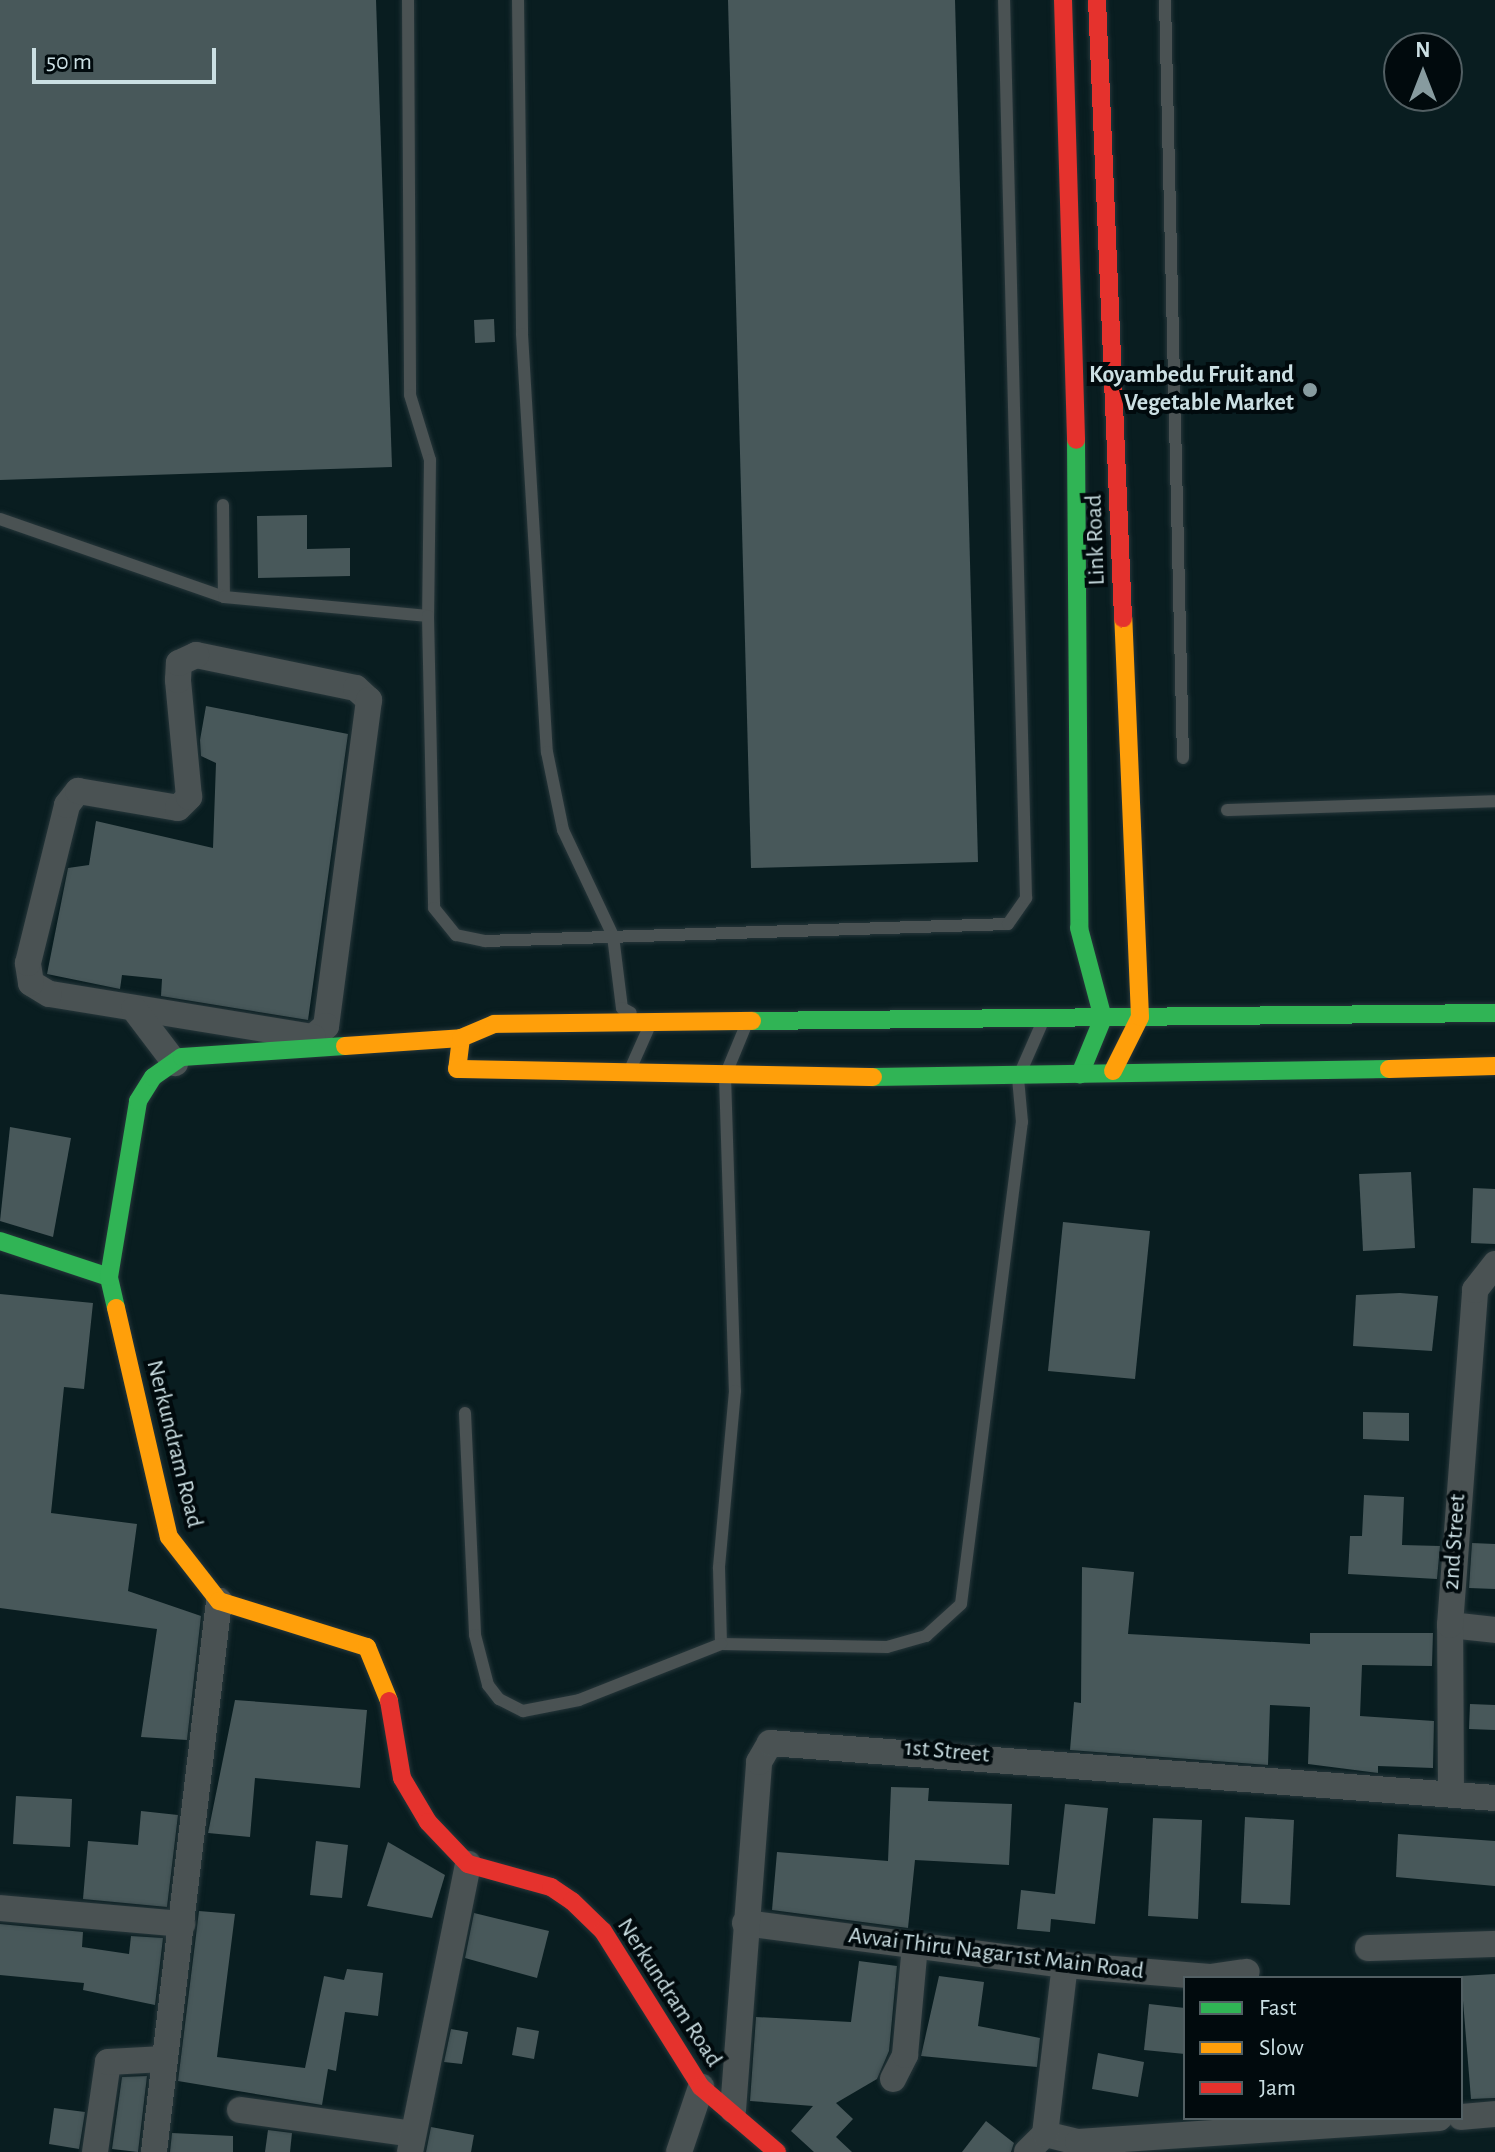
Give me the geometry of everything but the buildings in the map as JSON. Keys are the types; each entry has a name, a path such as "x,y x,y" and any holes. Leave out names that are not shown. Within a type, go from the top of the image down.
{"street":[{"path":"1063,0 1081,631 1079,928 1103,1018 1080,1074"},
{"name":"Link Road","path":"1097,0 1140,1017 1113,1071"},
{"path":"196,655 356,688 369,700 326,1026 313,1037 134,1009 49,994 31,983 28,963 67,805 78,791 178,808 189,797 178,680 179,663 196,655"},
{"path":"134,1009 175,1063"},
{"path":"0,1241 109,1277 138,1101 175,1063 461,1038 494,1024 1042,1023 1140,1017 1495,1013"},
{"path":"253,1029 253,1056"},
{"path":"461,1038 457,1069 627,1076 1018,1078 1113,1071 1495,1066"},
{"name":"2nd Street","path":"1451,1794 1450,1625 1475,1290 1495,1264"},
{"name":"Nerkundram Road","path":"109,1277 169,1537 219,1601"},
{"path":"154,2152 219,1601 367,1647 387,1689 402,1778 428,1822 468,1864 411,2143 240,2110"},
{"path":"1450,1625 1495,1630"},
{"name":"1st Street","path":"733,2110 759,1762 762,1751 783,1739 1495,1798"},
{"name":"Nerkundram Road","path":"468,1864 551,1887 572,1901 603,1931 701,2087 733,2110 777,2152"},
{"path":"0,1908 182,1924"},
{"name":"Avvai Thiru Nagar 1st Main Road","path":"745,1923 1065,1965 1198,1976"},
{"path":"1368,1948 1495,1944"},
{"path":"893,2079 905,2055 915,1946"},
{"path":"1065,1965 1036,2143 1160,2144 1418,2120"},
{"name":"Avvai Thiru Nagar 1st Main Road","path":"1217,1976 1247,1972"},
{"path":"95,2152 108,2062 164,2059"},
{"path":"679,2152 701,2087"},
{"path":"1463,2117 1495,2114"}],"lane":[{"path":"408,0 410,395 430,460 428,616 439,918 456,935 485,941 1008,924 1023,910 1004,0"},
{"path":"518,0 522,334 547,752 563,830 613,936 622,1008 651,1023 627,1076"},
{"path":"1165,0 1183,758"},
{"path":"223,505 224,597"},
{"path":"0,519 224,597 428,616"},
{"path":"1227,810 1495,801"},
{"path":"721,1644 719,1568 735,1391 725,1076 748,1022"},
{"path":"465,1413 475,1635 488,1685 499,1699 523,1711 579,1700 721,1644 887,1647 926,1636 961,1604 1022,1122 1018,1078 1042,1023"}],"traffic: fast":[{"path":"1076,440 1079,928 1103,1018 1080,1074"},
{"path":"752,1021 1495,1013"},
{"path":"116,1308 109,1277 138,1101 153,1077 182,1057 345,1046"},
{"path":"873,1077 1389,1069"},
{"path":"0,1241 109,1277"}],"traffic: slow":[{"path":"1113,1071 1140,1017 1123,618"},
{"path":"345,1046 461,1038 494,1024 752,1021"},
{"path":"461,1038 457,1069 873,1077"},
{"path":"1389,1069 1495,1066"},
{"path":"116,1308 169,1537 219,1601 367,1647 389,1701"}],"traffic: jam":[{"path":"1063,0 1076,440"},
{"path":"1097,0 1123,618"},
{"path":"389,1701 402,1778 428,1822 468,1864 551,1887 572,1901 603,1931 701,2087 777,2152"}],"place":[{"name":"Koyambedu Fruit and Vegetable Market","path":"1310,390"}]}
